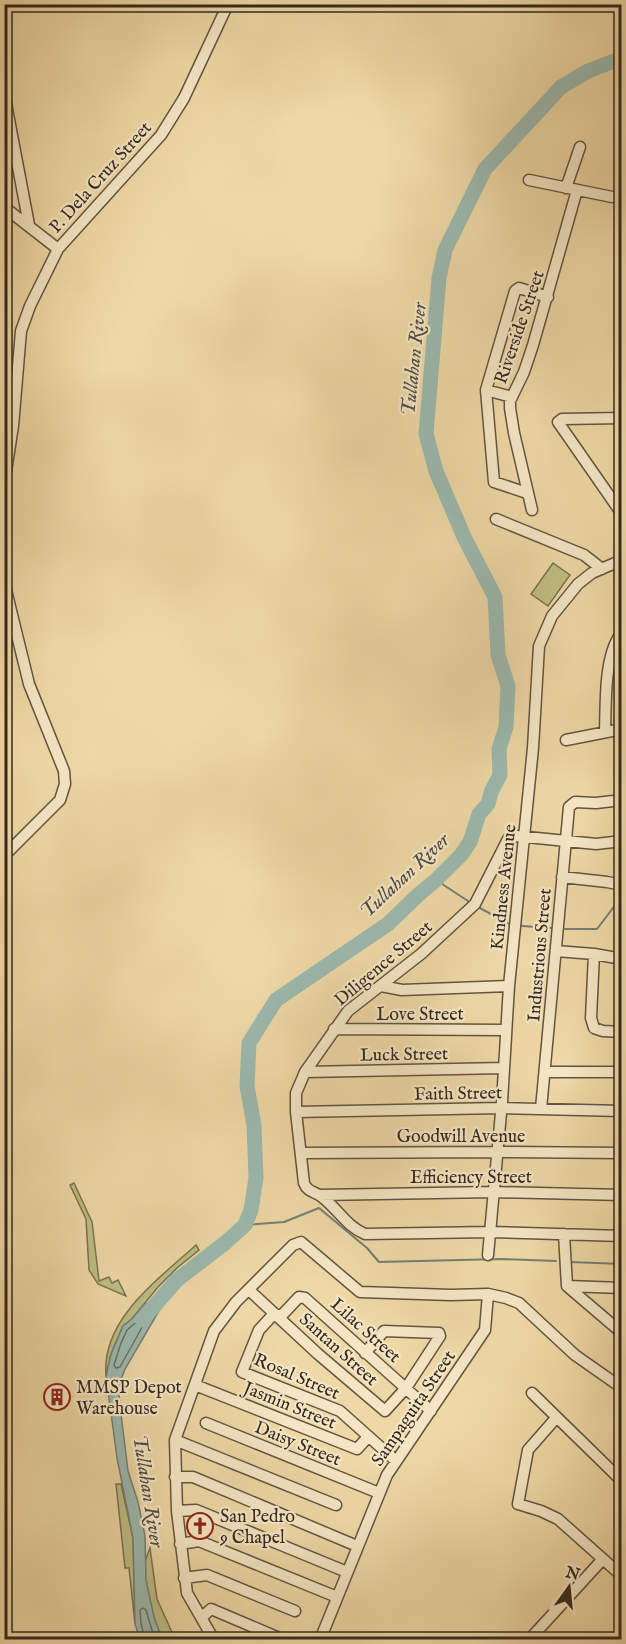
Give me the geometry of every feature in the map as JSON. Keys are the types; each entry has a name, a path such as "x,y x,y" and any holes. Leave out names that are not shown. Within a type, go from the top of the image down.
{"street":[{"name":"P. Dela Cruz Street","path":"4,484 14,426 21,331 30,306 58,249 161,135 184,98 228,4"},
{"path":"4,93 29,225"},
{"name":"Riverside Street","path":"532,510 510,408 548,297 580,147"},
{"path":"529,180 621,199"},
{"path":"4,207 58,249"},
{"path":"527,493 494,482 486,390 515,291 519,288 548,297"},
{"path":"486,390 512,397"},
{"path":"621,417 562,419 558,422 621,514"},
{"path":"496,519 584,555 602,568"},
{"name":"Kindness Avenue","path":"488,1255 509,987 533,748 537,659 541,639 552,616 568,595 581,581 621,560"},
{"path":"4,582 29,684 64,771 60,800 4,856"},
{"path":"604,732 613,646 620,638"},
{"path":"566,740 621,729"},
{"name":"Industrious Street","path":"541,1109 570,804 621,800"},
{"name":"Diligence Street","path":"525,837 514,836 507,841 475,904 421,954 348,1011 305,1072 296,1093 304,1183 307,1189 320,1195 345,1221 365,1234 490,1232 621,1236"},
{"path":"525,837 602,844 621,841"},
{"path":"562,877 621,885"},
{"path":"556,951 621,959"},
{"path":"594,954 591,1018 594,1028 621,1032"},
{"path":"381,986 402,990 509,987"},
{"name":"Love Street","path":"334,1029 506,1030"},
{"name":"Luck Street","path":"305,1072 504,1068"},
{"path":"545,1072 621,1072"},
{"name":"Faith Street","path":"296,1112 501,1108 621,1111"},
{"name":"Goodwill Avenue","path":"301,1154 621,1153"},
{"name":"Efficiency Street","path":"320,1195 493,1192 621,1195"},
{"path":"564,1234 567,1286 621,1333"},
{"path":"214,1640 187,1593 184,1578 177,1511 175,1440 214,1331 224,1316 293,1245 301,1242 360,1292 488,1294 519,1303 575,1355 621,1388"},
{"path":"567,1286 621,1288"},
{"name":"Santan Street","path":"249,1290 383,1410 387,1410 406,1388"},
{"name":"Sampaguita Street","path":"320,1640 379,1493 395,1461 485,1330 488,1294"},
{"name":"Lilac Street","path":"277,1315 283,1314 299,1297 305,1298 431,1411"},
{"name":"Rosal Street","path":"277,1315 271,1317 259,1330 241,1370 340,1412 395,1461"},
{"path":"366,1353 384,1331 439,1333 439,1339 406,1388"},
{"name":"Jasmin Street","path":"195,1385 357,1449 368,1437"},
{"path":"532,1393 621,1481"},
{"path":"556,1418 528,1450 518,1504 542,1511 558,1519 621,1576"},
{"name":"Daisy Street","path":"206,1423 379,1493"},
{"path":"175,1440 336,1505"},
{"path":"175,1477 193,1477 357,1546"},
{"path":"177,1511 196,1510 347,1572"},
{"path":"180,1544 198,1541 337,1597"},
{"path":"529,1640 602,1560"},
{"path":"184,1578 207,1575 295,1611"},
{"path":"202,1617 211,1609 284,1639"},
{"path":"618,1640 621,1635"}],"shaded area":[{"path":"553,563 570,575 548,606 531,594"},
{"path":"74,1183 92,1222 99,1281 109,1277 112,1283 118,1280 126,1296 98,1284 89,1270 86,1219 70,1185"},
{"path":"196,1245 199,1250 158,1287 132,1319 123,1326 111,1354 106,1376 107,1355 113,1336 123,1318 150,1286"},
{"path":"116,1484 121,1484 133,1538 135,1624 129,1568 125,1568"},
{"path":"150,1548 157,1599 175,1639 162,1639 152,1612 145,1570"}],"water":[{"path":"145,1303 160,1309 125,1369 120,1382 119,1398 128,1471 138,1502 145,1536 146,1580 154,1617 162,1639 140,1639 135,1624 133,1538 117,1458 106,1376 111,1354 123,1326"}],"waterway":[{"name":"Tullahan River","path":"142,1320 177,1280 245,1225 251,1210 256,1178 254,1125 247,1086 249,1043 276,1000 388,924 461,855 470,842 479,814 488,804 491,792 500,775 499,749 506,727 508,686 498,655 495,597 464,537 436,471 426,434 439,278 445,250 485,169 561,87 588,71 622,58"},
{"path":"436,880 468,901"},
{"path":"565,929 597,929 616,904 622,902"},
{"path":"478,907 511,925"},
{"path":"522,926 552,928"},
{"path":"245,1225 284,1222 319,1208 367,1248 379,1262 501,1259 556,1261"},
{"path":"570,1262 622,1264"}],"place":[{"name":"MMSP Depot Warehouse","path":"57,1397"},
{"name":"San Pedro 9 Chapel","path":"200,1526"}]}
